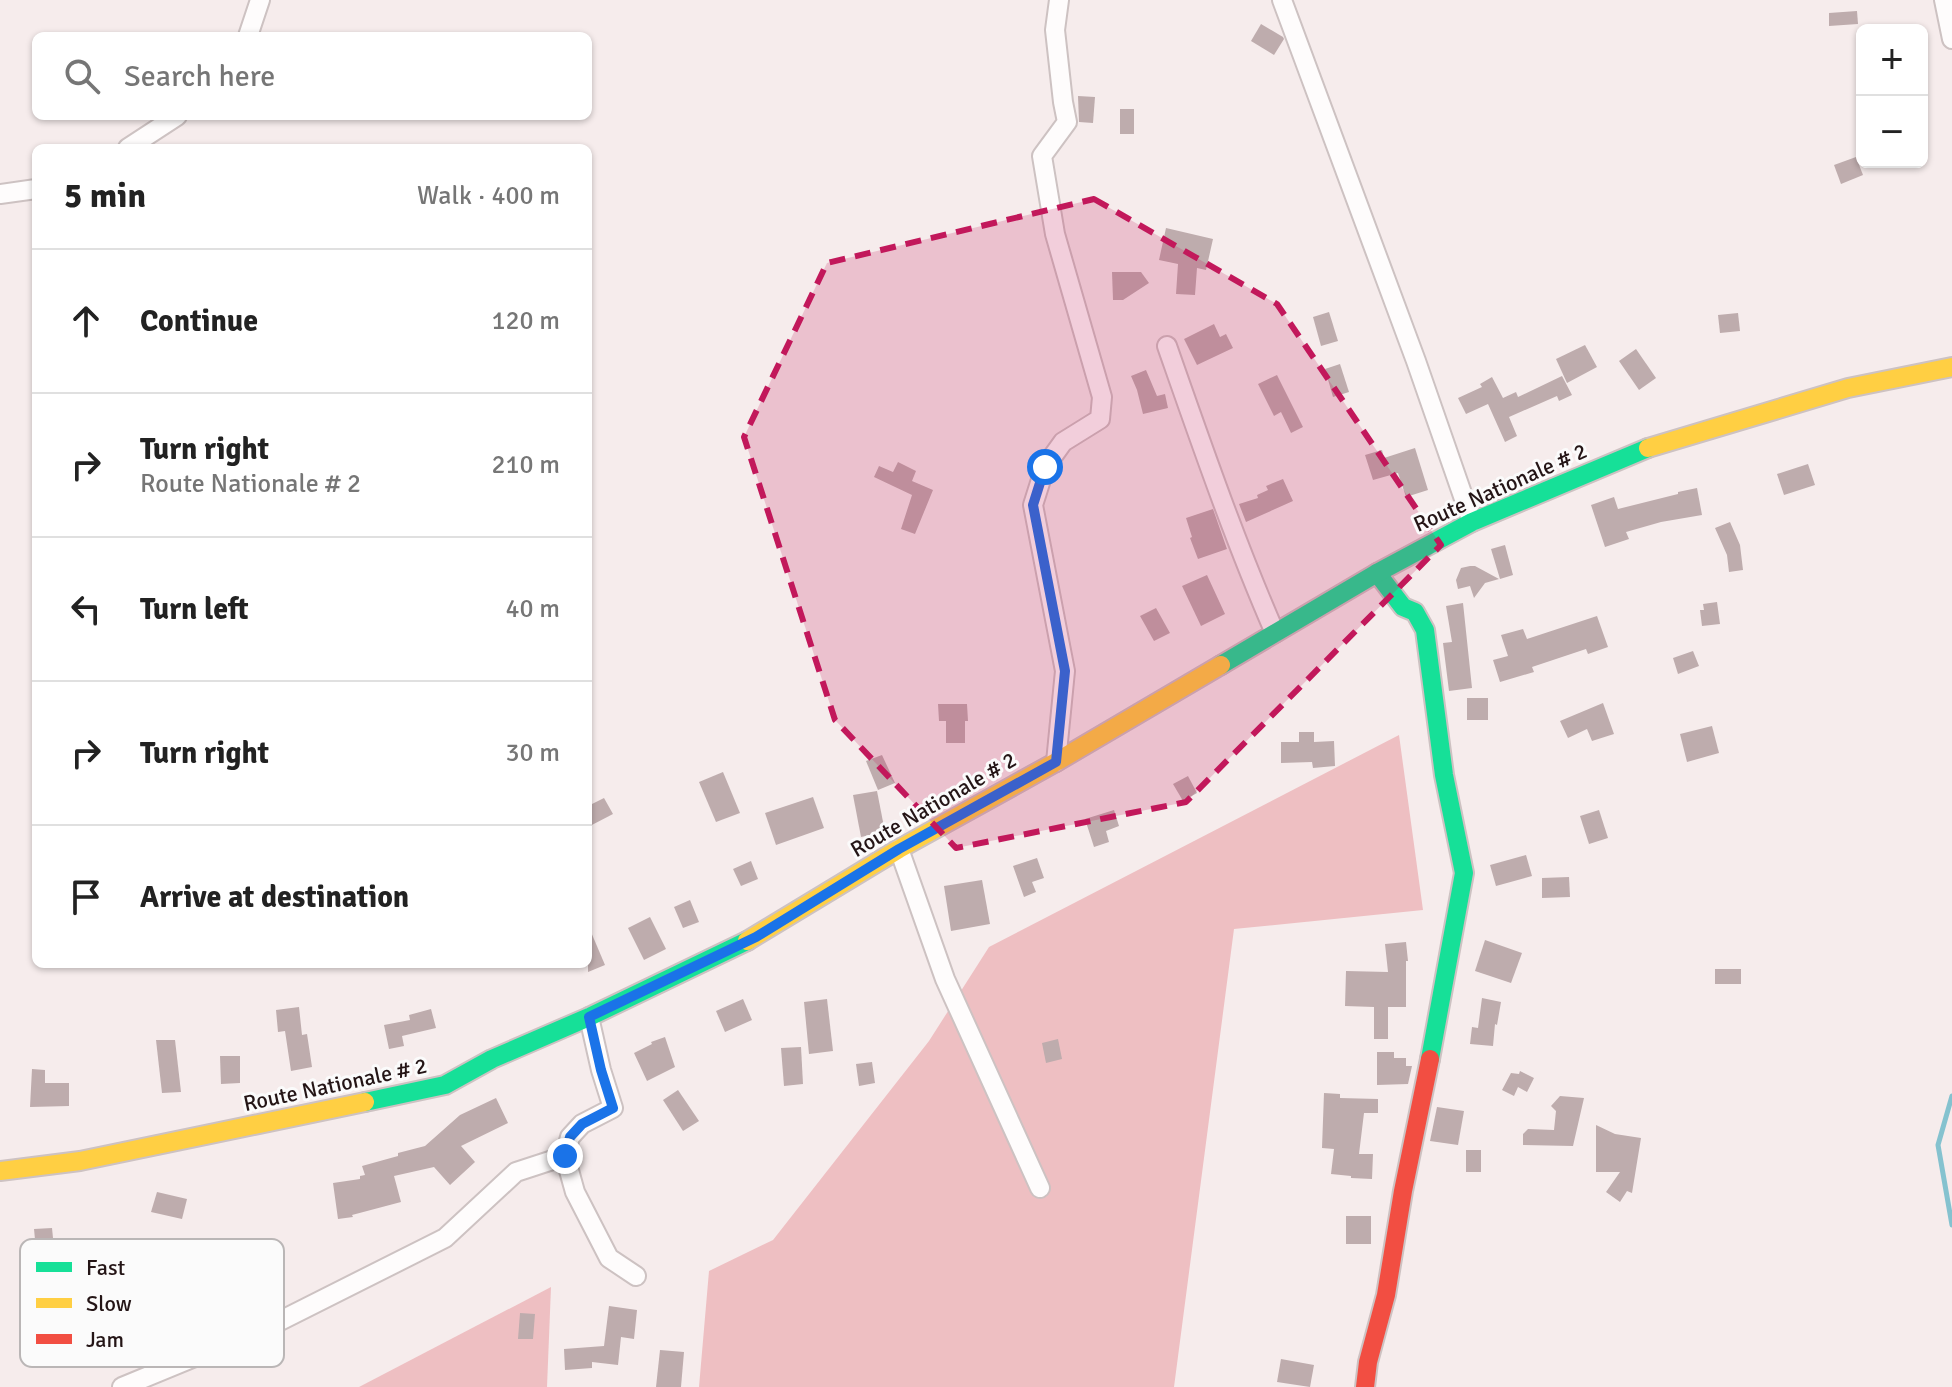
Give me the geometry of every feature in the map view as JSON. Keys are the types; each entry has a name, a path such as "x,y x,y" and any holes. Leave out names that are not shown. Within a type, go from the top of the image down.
{"main road":[{"name":"Route Nationale # 2","path":"0,1171 80,1161 445,1085 492,1059 589,1017 756,937 899,849 1056,762 1377,573 1472,522 1646,449 1848,388 1952,367"},
{"path":"1365,1387 1368,1362 1386,1295 1464,873 1444,775 1425,630 1415,612 1403,607 1377,573"}],"street":[{"path":"249,32 260,0"},
{"path":"1056,762 1065,671 1033,505 1045,467 1063,442 1100,419 1102,397 1055,234 1042,156 1067,122 1055,30 1059,0"},
{"path":"1282,0 1416,361 1472,522"},
{"path":"1944,0 1952,39"},
{"path":"134,144 171,120"},
{"path":"0,194 32,190"},
{"path":"1167,346 1248,571 1275,633"},
{"path":"899,849 945,979 1040,1188"},
{"path":"589,1017 613,1108 582,1124 570,1137 565,1156 575,1192 609,1258 636,1276"},
{"path":"284,1319 445,1238 516,1172 565,1156"},
{"path":"122,1387 171,1367"}],"highlighted area":[{"path":"1094,199 1277,304 1441,545 1186,802 956,848 835,720 744,437 827,263"}],"shaded area":[{"path":"1399,735 1423,910 1234,929 1174,1387 699,1387 709,1271 773,1240 929,1041 989,947"},
{"path":"551,1287 547,1387 359,1387"}],"building":[{"path":"1857,11 1858,24 1829,26 1829,13"},
{"path":"1261,24 1284,39 1274,55 1251,41"},
{"path":"1078,96 1095,97 1093,123 1079,122"},
{"path":"1120,109 1134,109 1134,134 1120,134"},
{"path":"1856,157 1856,168 1860,168 1863,175 1841,184 1834,165"},
{"path":"1166,228 1213,239 1206,270 1197,268 1195,295 1176,294 1178,264 1159,260"},
{"path":"1112,272 1141,272 1149,283 1123,300 1113,300"},
{"path":"1329,312 1338,341 1321,346 1313,317"},
{"path":"1738,313 1740,331 1720,333 1718,315"},
{"path":"1214,324 1220,337 1226,334 1233,348 1197,365 1184,339"},
{"path":"1585,345 1597,367 1567,383 1556,359"},
{"path":"1636,349 1656,378 1639,390 1619,361"},
{"path":"1340,364 1349,392 1333,397 1325,369"},
{"path":"1146,370 1157,396 1165,394 1168,408 1143,414 1131,376"},
{"path":"1277,375 1303,427 1291,433 1281,412 1274,416 1258,384"},
{"path":"1562,376 1572,395 1559,401 1557,396 1509,417 1517,436 1505,442 1488,404 1466,414 1458,398 1482,387 1480,384 1492,377 1503,398 1516,392 1518,397"},
{"path":"1415,448 1428,490 1406,497 1398,473 1373,480 1365,455 1382,450 1384,458"},
{"path":"898,462 916,471 912,481 933,490 915,534 901,529 912,495 874,477 879,466 893,472"},
{"path":"1808,464 1815,485 1784,495 1777,474"},
{"path":"1283,479 1293,501 1246,522 1239,504 1258,498 1257,495 1268,490 1266,486"},
{"path":"1697,488 1702,515 1626,532 1629,539 1605,547 1591,505 1614,497 1618,509"},
{"path":"1213,509 1227,549 1198,559 1186,518"},
{"path":"1730,522 1740,545 1743,570 1729,572 1727,555 1715,528"},
{"path":"1505,545 1513,575 1500,579 1491,549"},
{"path":"1470,566 1499,579 1485,583 1474,598 1470,586 1458,589 1456,580 1461,568"},
{"path":"1207,575 1225,614 1201,626 1182,586"},
{"path":"1717,602 1720,624 1702,626 1700,610 1704,610 1703,604"},
{"path":"1463,603 1472,688 1449,691 1443,643 1452,642 1446,606"},
{"path":"1156,608 1170,633 1154,641 1140,616"},
{"path":"1597,616 1608,647 1588,654 1586,649 1532,667 1534,672 1500,682 1493,660 1508,656 1501,635 1523,629 1527,639"},
{"path":"1693,651 1699,666 1678,674 1673,658"},
{"path":"1467,698 1488,698 1488,720 1467,720"},
{"path":"1603,703 1614,734 1592,741 1587,729 1568,738 1560,721"},
{"path":"938,704 967,704 965,743 946,743 946,721 939,721"},
{"path":"1712,726 1719,753 1687,762 1680,734"},
{"path":"1299,732 1314,732 1314,742 1334,741 1335,766 1313,768 1312,762 1281,763 1281,742 1299,742"},
{"path":"882,755 895,783 878,790 866,761"},
{"path":"723,772 740,813 716,822 699,782"},
{"path":"1188,776 1197,793 1183,801 1173,784"},
{"path":"877,791 885,832 861,837 853,795"},
{"path":"813,797 824,828 776,845 765,813"},
{"path":"604,798 613,814 592,825 592,804"},
{"path":"1114,810 1119,826 1106,831 1109,842 1094,847 1085,819"},
{"path":"1599,810 1608,838 1589,844 1580,816"},
{"path":"1526,855 1532,876 1496,886 1490,865"},
{"path":"1037,858 1044,878 1032,882 1036,892 1024,897 1013,866"},
{"path":"751,861 758,879 741,886 733,869"},
{"path":"1569,877 1570,897 1542,898 1542,878"},
{"path":"982,880 990,924 951,931 944,886"},
{"path":"690,900 699,922 683,928 674,907"},
{"path":"650,917 666,949 644,960 628,928"},
{"path":"592,934 605,965 588,972 588,968 592,968"},
{"path":"1485,940 1522,953 1511,983 1475,971"},
{"path":"1406,942 1406,1007 1388,1007 1388,1039 1374,1039 1374,1007 1345,1006 1346,971 1388,972 1385,944"},
{"path":"1715,969 1741,969 1741,984 1715,984"},
{"path":"1482,998 1501,1002 1493,1046 1470,1044 1472,1027 1478,1028"},
{"path":"743,999 752,1020 725,1032 716,1011"},
{"path":"827,999 833,1051 809,1054 804,1002"},
{"path":"299,1007 302,1035 307,1034 312,1067 291,1071 285,1031 278,1032 276,1010"},
{"path":"431,1009 436,1028 402,1036 404,1046 389,1049 384,1025 410,1020 409,1015"},
{"path":"665,1037 675,1067 647,1081 634,1053"},
{"path":"1058,1039 1062,1059 1046,1063 1042,1043"},
{"path":"156,1040 175,1040 181,1092 162,1093"},
{"path":"801,1047 803,1084 784,1086 781,1048"},
{"path":"1377,1052 1394,1052 1394,1058 1406,1058 1406,1066 1412,1066 1408,1084 1377,1085"},
{"path":"220,1056 240,1056 240,1083 221,1084"},
{"path":"872,1062 875,1083 859,1086 856,1064"},
{"path":"32,1069 45,1070 45,1083 69,1083 69,1106 30,1107"},
{"path":"1520,1071 1534,1078 1527,1092 1518,1087 1514,1096 1502,1090 1511,1073 1519,1074"},
{"path":"678,1090 699,1121 683,1131 663,1100"},
{"path":"1324,1093 1340,1094 1340,1098 1378,1099 1378,1113 1364,1113 1359,1154 1373,1154 1372,1179 1331,1174 1334,1149 1322,1148"},
{"path":"1560,1096 1584,1098 1573,1146 1523,1145 1523,1134 1528,1129 1554,1130 1556,1111 1551,1106"},
{"path":"496,1098 508,1123 461,1146 475,1162 450,1185 434,1167 394,1176 401,1202 338,1219 333,1183 360,1179 365,1175 362,1166 425,1146 460,1115"},
{"path":"1437,1107 1464,1111 1458,1145 1430,1141"},
{"path":"1596,1125 1615,1134 1641,1138 1632,1193 1627,1191 1620,1202 1606,1192 1620,1172 1596,1172"},
{"path":"1466,1150 1481,1150 1481,1172 1466,1172"},
{"path":"157,1192 187,1199 182,1219 151,1212"},
{"path":"1346,1216 1371,1216 1371,1244 1346,1244"},
{"path":"52,1228 53,1239 35,1239 34,1229"},
{"path":"609,1306 637,1310 634,1339 621,1337 618,1365 592,1362 592,1368 565,1370 564,1349 604,1346"},
{"path":"520,1313 535,1314 533,1339 518,1339"},
{"path":"660,1350 684,1352 681,1387 656,1387"},
{"path":"1281,1359 1314,1365 1310,1387 1277,1382"}],"waterway":[{"path":"1952,1096 1938,1145 1952,1225"}],"traffic: fast":[{"path":"1221,665 1377,573 1472,522 1648,448"},
{"path":"1377,573 1403,607 1415,612 1425,630 1444,775 1464,873 1430,1059"},
{"path":"365,1102 445,1085 492,1059 589,1017 747,941"}],"traffic: slow":[{"path":"1648,448 1848,388 1952,367"},
{"path":"747,941 899,849 1221,665"},
{"path":"0,1171 80,1161 365,1102"}],"traffic: jam":[{"path":"1365,1387 1368,1362 1386,1295 1430,1059"}],"route":[{"path":"565,1156 570,1137 582,1124 613,1108 589,1017 756,937 899,849 1056,762 1065,671 1033,505 1045,467"}]}
